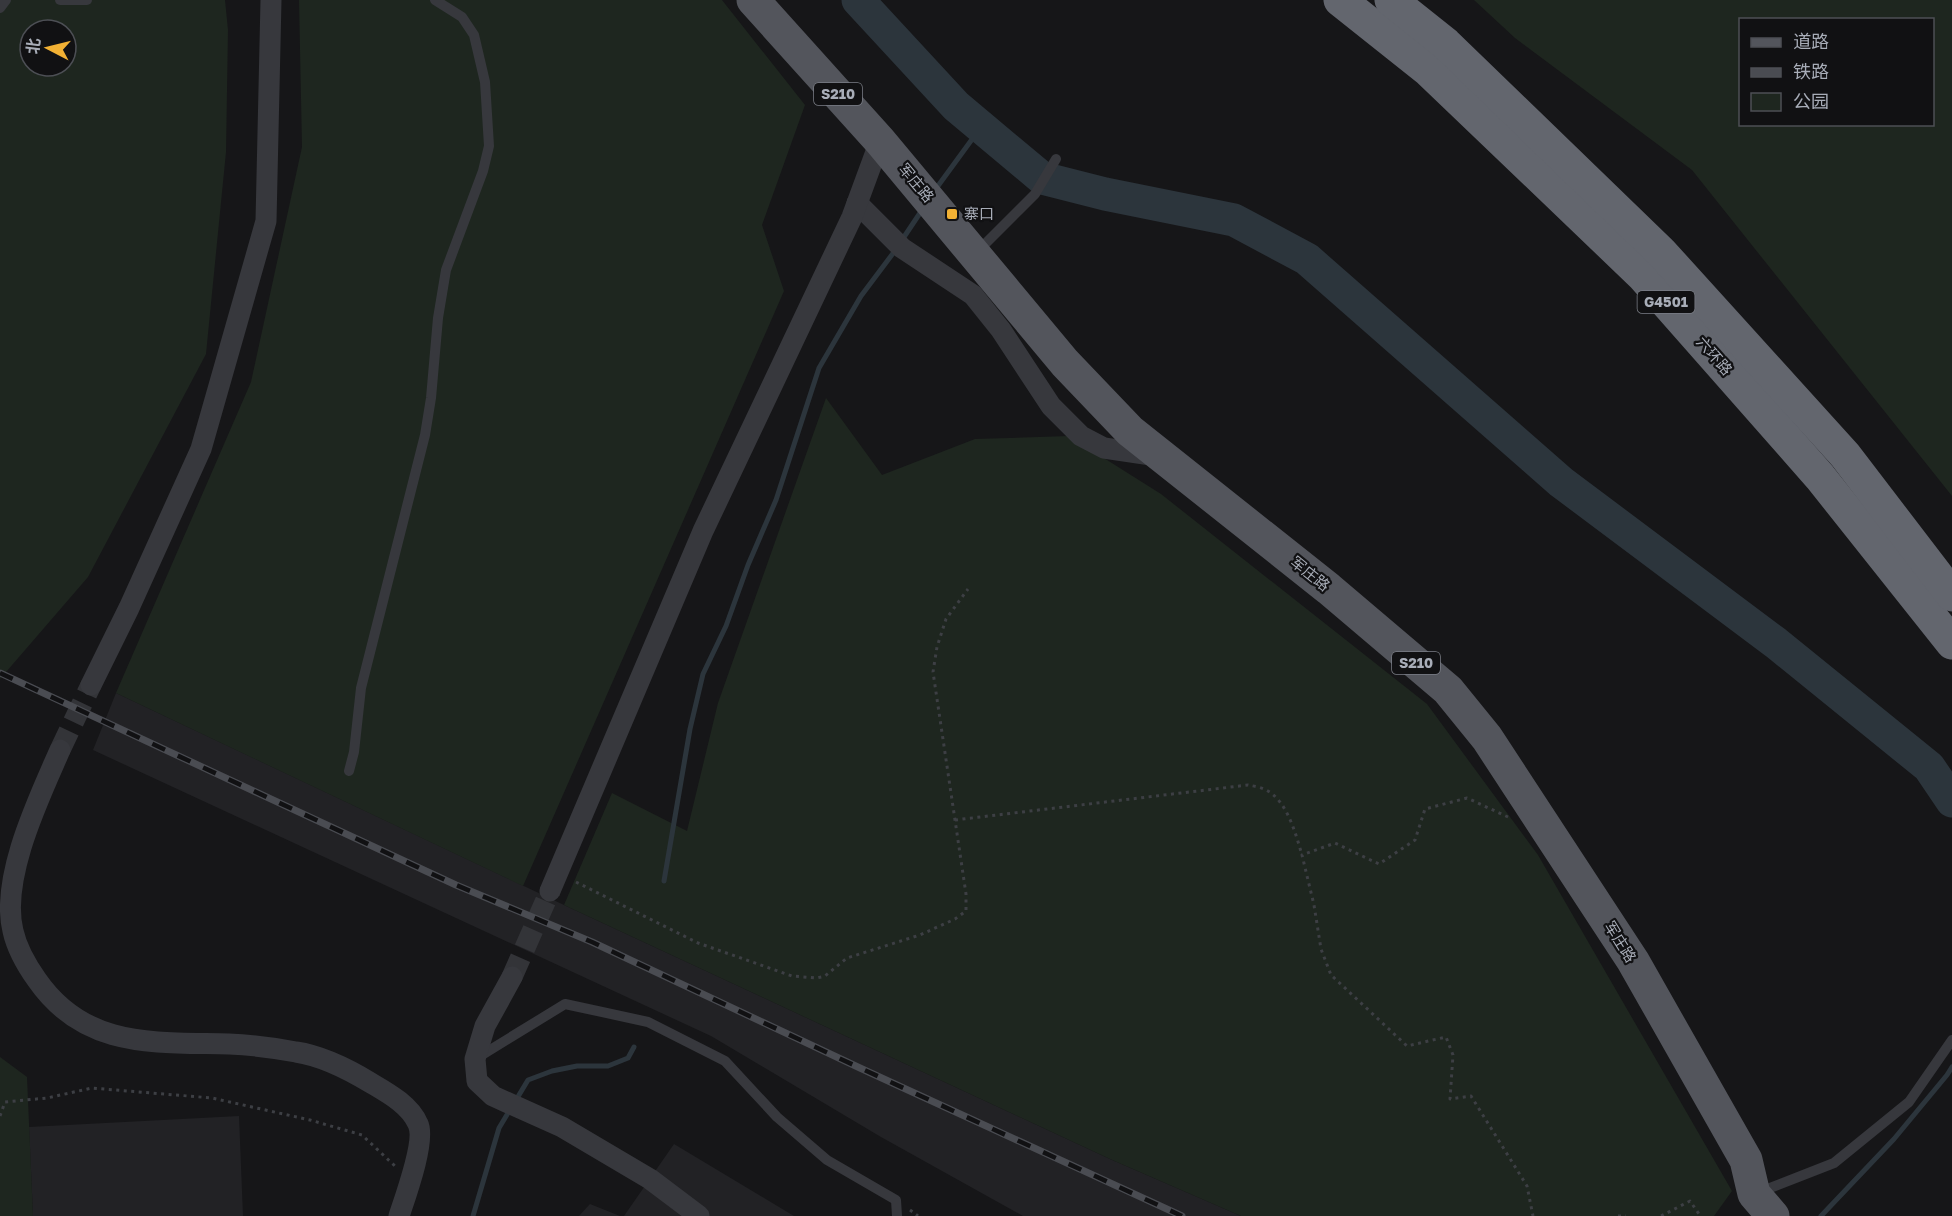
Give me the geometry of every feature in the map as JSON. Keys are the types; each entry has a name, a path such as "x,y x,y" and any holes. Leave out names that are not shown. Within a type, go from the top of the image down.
{"highway":[{"name":"六环路","path":"1341,0 1428,70 1643,276 1820,477 1952,644"},
{"name":"六环路","path":"1392,0 1446,44 1661,252 1845,455 1952,595"}],"main road":[{"name":"军庄路","path":"753,0 880,141 1065,363 1130,431 1329,589 1448,690 1487,738 1633,961 1746,1160 1764,1205"}],"street":[{"path":"91,686 201,449 266,221 271,0"},
{"path":"554,882 703,531 857,203 880,141"},
{"path":"857,203 902,248 973,295 1007,338 1051,406 1081,436 1104,448 1161,456"},
{"path":"60,750 25,836 12,885 13,930 28,968 54,1002 89,1026 107,1033 160,1043 232,1044 298,1052 336,1064 357,1074 405,1106 420,1125 418,1153 399,1216"},
{"path":"512,977 485,1026 475,1059 477,1081 493,1096 562,1127 650,1179 699,1216"}],"lane":[{"path":"0,8 6,0"},
{"path":"60,0 87,0"},
{"path":"349,771 354,752 361,688 425,435 444,282 483,171 489,146 485,82 474,36 462,17 435,0"},
{"path":"974,255 1035,194 1056,159"},
{"path":"475,1059 565,1004 648,1022 725,1061 777,1117 827,1160 896,1200 897,1216"},
{"path":"1764,1205 1834,1163 1910,1102 1952,1040"}],"path":[{"path":"554,882 698,943 792,976 817,978 825,976 847,958 920,935 955,919 966,911 933,672 937,647 946,619 968,589"},
{"path":"955,820 1248,785 1268,791 1291,819 1314,905 1321,950 1331,975 1407,1046 1446,1037 1453,1055 1450,1099 1471,1096 1527,1186 1533,1216"},
{"path":"1302,855 1335,843 1379,864 1415,840 1425,809 1467,798 1522,822 1538,814"},
{"path":"0,1116 5,1102 47,1098 92,1088 212,1098 310,1120 362,1135 410,1181"},
{"path":"1660,1216 1690,1201 1699,1214 1696,1216"},
{"path":"1618,1216 1626,1216"}],"shaded area":[{"path":"116,693 1110,1159 1241,1216 1023,1216 881,1137 711,1036 93,750"},
{"path":"239,1116 243,1216 33,1216 29,1127"},
{"path":"674,1144 794,1216 624,1216"},
{"path":"590,1204 620,1216 579,1216"}],"green space":[{"path":"0,0 225,0 228,30 226,152 206,354 88,577 0,679"},
{"path":"299,0 722,0 805,105 762,225 784,291 523,886 116,693 251,382 302,147"},
{"path":"1474,0 1952,0 1952,496 1692,170 1515,38"},
{"path":"826,398 882,475 975,439 1069,436 1161,494 1427,704 1538,855 1732,1191 1714,1216 1241,1216 1110,1159 564,905 612,793 687,831 718,703"},
{"path":"0,1057 27,1077 33,1216 0,1216"}],"waterway":[{"path":"858,0 956,106 1042,178 1105,194 1234,220 1307,259 1561,482 1776,643 1929,767 1952,801"},
{"path":"935,190 981,127"},
{"path":"902,240 922,210"},
{"path":"664,881 690,729 703,674 726,626 748,565 776,500 819,368 861,296 897,248"},
{"path":"516,1100 528,1080 552,1071 577,1066 608,1066 628,1058 634,1047"},
{"path":"1821,1216 1894,1139 1952,1067"},
{"path":"473,1216 499,1128 511,1108"}],"tunnel":[{"path":"60,750 91,685"},
{"path":"512,977 550,891"}],"railway":[{"path":"0,673 456,885 592,942 1182,1216"}],"place":[{"name":"寨口","path":"952,214"}]}
